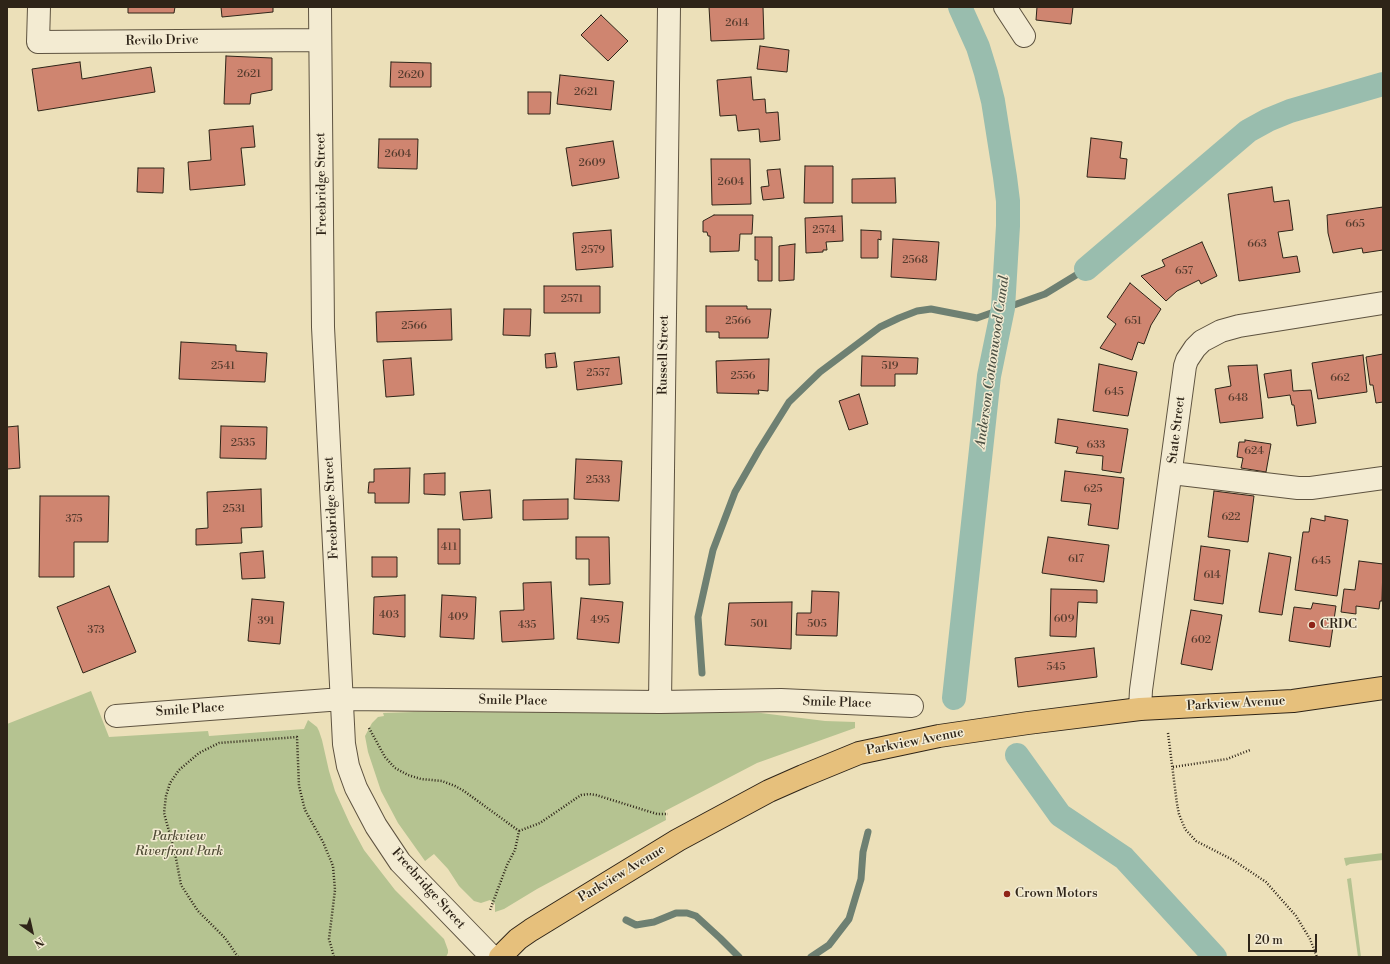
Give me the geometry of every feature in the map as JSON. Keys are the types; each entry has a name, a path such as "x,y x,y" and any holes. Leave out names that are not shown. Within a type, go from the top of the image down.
{"main road":[{"name":"Parkview Avenue","path":"500,957 518,939 531,930 678,840 769,791 859,753 939,736 1028,722 1140,709 1293,701 1383,688"}],"street":[{"name":"Revilo Drive","path":"39,7 38,42 320,40"},
{"name":"Freebridge Street","path":"320,7 323,327 344,744 348,766 356,788 376,826 400,862 492,957"},
{"name":"Russell Street","path":"660,702 668,7"},
{"path":"1005,7 1024,36"},
{"name":"State Street","path":"1140,709 1142,683 1172,473 1185,366 1191,354 1202,341 1222,331 1239,326 1383,304"},
{"path":"1172,473 1298,488 1311,488 1383,478"},
{"name":"Smile Place","path":"116,716 342,699 660,702 781,700 912,706"}],"path":[{"path":"369,728 385,757 395,768 408,775 421,779 442,781 464,791 519,831"},
{"path":"1168,733 1179,814 1185,829 1189,835 1199,843 1244,866 1266,882 1296,916 1310,939 1317,957"},
{"path":"238,957 225,938 198,911 180,885 175,853 164,813 166,796 170,783 179,770 199,753 219,743 297,737 299,786 305,810 323,842 334,866 335,890 329,939 334,957"},
{"path":"1173,767 1227,759 1250,750"},
{"path":"519,831 540,823 581,795 589,794 657,814 668,814"},
{"path":"490,910 507,865 515,850 519,831"}],"green space":[{"name":"Parkview Riverfront Park","path":"91,691 109,737 208,731 209,736 304,729 308,720 317,727 319,731 335,791 364,850 395,890 444,939 448,950 446,957 7,957 7,724"},
{"path":"383,713 761,713 825,721 855,722 855,728 757,763 665,811 666,820 537,889 504,909 495,912 495,904 490,900 481,903 474,901 459,886 448,869 434,854 425,861 398,823 381,791 368,752 365,736 372,723 378,717 384,716"},
{"path":"1383,853 1383,860 1350,864 1346,866 1344,858"},
{"path":"1351,878 1361,957 1358,957 1347,879"}],"building":[{"path":"128,7 175,7 174,13 128,13"},
{"path":"221,7 273,7 273,12 222,17"},
{"path":"709,7 763,7 764,39 711,41"},
{"path":"1037,7 1073,7 1071,24 1036,20"},
{"path":"601,15 628,41 608,61 581,35"},
{"path":"760,46 789,50 787,72 757,69"},
{"path":"226,56 272,58 272,90 251,94 250,104 224,104"},
{"path":"80,62 82,79 151,67 155,92 38,111 32,69"},
{"path":"391,62 431,63 431,87 390,87"},
{"path":"560,75 614,81 611,110 557,104"},
{"path":"751,77 753,100 765,99 766,113 778,112 780,140 760,142 759,129 738,131 736,115 720,116 717,80"},
{"path":"528,92 551,92 550,114 528,114"},
{"path":"253,126 255,147 241,148 245,185 190,190 188,162 211,160 209,130"},
{"path":"1091,138 1122,142 1120,158 1127,159 1125,179 1087,177"},
{"path":"379,139 418,139 417,169 378,168"},
{"path":"613,141 619,178 572,186 566,148"},
{"path":"711,159 750,159 751,204 712,205"},
{"path":"805,166 833,166 833,203 804,203"},
{"path":"138,168 164,168 163,193 137,192"},
{"path":"780,169 784,198 763,200 761,187 769,186 767,170"},
{"path":"895,178 896,203 852,203 852,179"},
{"path":"1272,187 1274,202 1289,200 1293,230 1278,232 1283,258 1297,256 1300,272 1239,281 1228,194"},
{"path":"1383,207 1383,250 1363,253 1362,248 1333,253 1328,233 1327,215"},
{"path":"714,215 753,215 752,234 740,234 739,251 710,252 710,236 708,236 707,232 703,232 703,221"},
{"path":"842,216 843,241 826,242 827,250 823,250 823,252 806,253 805,218"},
{"path":"611,230 613,267 576,270 573,233"},
{"path":"861,230 881,231 881,240 878,239 878,258 861,258"},
{"path":"755,237 772,237 772,281 758,281 758,260 755,260"},
{"path":"893,239 939,242 936,280 891,277"},
{"path":"1202,242 1217,276 1201,284 1199,280 1177,291 1166,301 1141,276 1165,266 1162,260"},
{"path":"795,244 794,280 779,281 779,246"},
{"path":"1130,283 1161,309 1151,325 1144,344 1138,342 1132,360 1100,348 1116,324 1107,317"},
{"path":"544,286 600,286 600,313 544,313"},
{"path":"706,306 747,306 747,309 771,309 768,338 719,338 719,332 706,332"},
{"path":"451,309 452,340 377,342 376,312"},
{"path":"504,309 531,309 530,336 503,335"},
{"path":"181,342 236,345 236,351 267,353 265,382 179,379"},
{"path":"555,353 557,367 546,368 545,354"},
{"path":"1383,354 1383,402 1376,403 1373,385 1370,385 1366,357"},
{"path":"1363,355 1367,392 1318,399 1312,363"},
{"path":"862,356 918,358 917,374 895,374 895,386 861,386"},
{"path":"619,357 622,384 577,390 574,362"},
{"path":"411,358 414,395 386,397 383,360"},
{"path":"769,359 768,391 758,390 759,394 717,393 716,361"},
{"path":"1099,364 1137,372 1128,416 1093,411"},
{"path":"1257,365 1263,418 1220,423 1215,389 1231,386 1228,366"},
{"path":"1291,370 1293,391 1311,390 1316,423 1297,426 1294,405 1292,405 1290,395 1268,398 1264,374"},
{"path":"859,394 868,424 849,430 839,401"},
{"path":"1058,419 1128,429 1121,473 1102,470 1103,456 1076,453 1078,447 1055,443"},
{"path":"18,426 20,468 7,469 7,427"},
{"path":"221,426 267,427 266,459 220,458"},
{"path":"1245,440 1271,444 1266,472 1241,468 1243,458 1237,457 1239,442 1245,442"},
{"path":"576,459 622,461 619,501 574,499"},
{"path":"410,468 409,503 375,503 375,493 368,493 369,482 374,482 374,469"},
{"path":"1065,471 1124,478 1118,529 1088,525 1091,504 1061,501"},
{"path":"445,473 445,495 424,494 424,474"},
{"path":"261,489 262,527 241,528 242,543 196,545 196,529 208,528 207,492"},
{"path":"490,490 492,518 463,520 460,492"},
{"path":"1214,491 1254,496 1248,542 1208,537"},
{"path":"40,496 109,496 108,542 74,542 74,577 39,577"},
{"path":"568,499 568,519 523,520 523,500"},
{"path":"1325,516 1348,520 1337,596 1295,590 1303,532 1309,532 1311,518 1325,521"},
{"path":"438,529 460,529 460,564 438,564"},
{"path":"576,537 609,537 610,584 589,585 589,559 576,559"},
{"path":"1048,537 1109,545 1104,582 1042,573"},
{"path":"1201,546 1230,550 1223,604 1194,600"},
{"path":"263,551 265,578 242,579 240,553"},
{"path":"1269,553 1291,557 1282,615 1259,612"},
{"path":"372,557 397,557 397,577 372,577"},
{"path":"1359,561 1383,564 1382,601 1380,601 1379,609 1356,606 1356,614 1341,612 1344,589 1355,590"},
{"path":"551,582 554,639 502,642 500,611 524,610 523,583"},
{"path":"109,586 136,652 83,673 57,607"},
{"path":"1051,589 1097,590 1097,603 1078,602 1076,637 1050,636"},
{"path":"812,591 839,592 837,636 796,635 797,613 811,613"},
{"path":"405,595 405,637 373,634 374,597"},
{"path":"442,595 476,597 474,639 440,637"},
{"path":"581,598 623,602 619,643 577,639"},
{"path":"252,599 284,602 280,644 248,641"},
{"path":"792,602 791,649 725,645 729,603"},
{"name":"CRDC","path":"1313,603 1336,606 1330,647 1289,641 1294,607 1311,609"},
{"path":"1191,610 1222,615 1212,670 1181,664"},
{"path":"1094,648 1097,677 1018,687 1015,658"}],"waterway":[{"name":"Anderson Cottonwood Canal","path":"954,698 989,376 1003,308 1008,226 1008,201 993,101 978,47 960,7"},
{"path":"1086,269 1248,131 1268,120 1290,111 1383,84"},
{"path":"702,673 698,617 713,550 735,492 789,402 820,372 880,327 899,318 917,311 931,309 977,318 1045,294 1086,269"},
{"name":"Anderson Cottonwood Canal","path":"1017,755 1060,815 1124,858 1215,957"},
{"path":"811,957 829,945 849,919 861,879 863,852 868,832"},
{"path":"626,920 636,925 654,922 676,913 687,913 696,916 739,957"}],"place":[{"name":"CRDC","path":"1312,625"},
{"name":"Crown Motors","path":"1007,894"}]}
